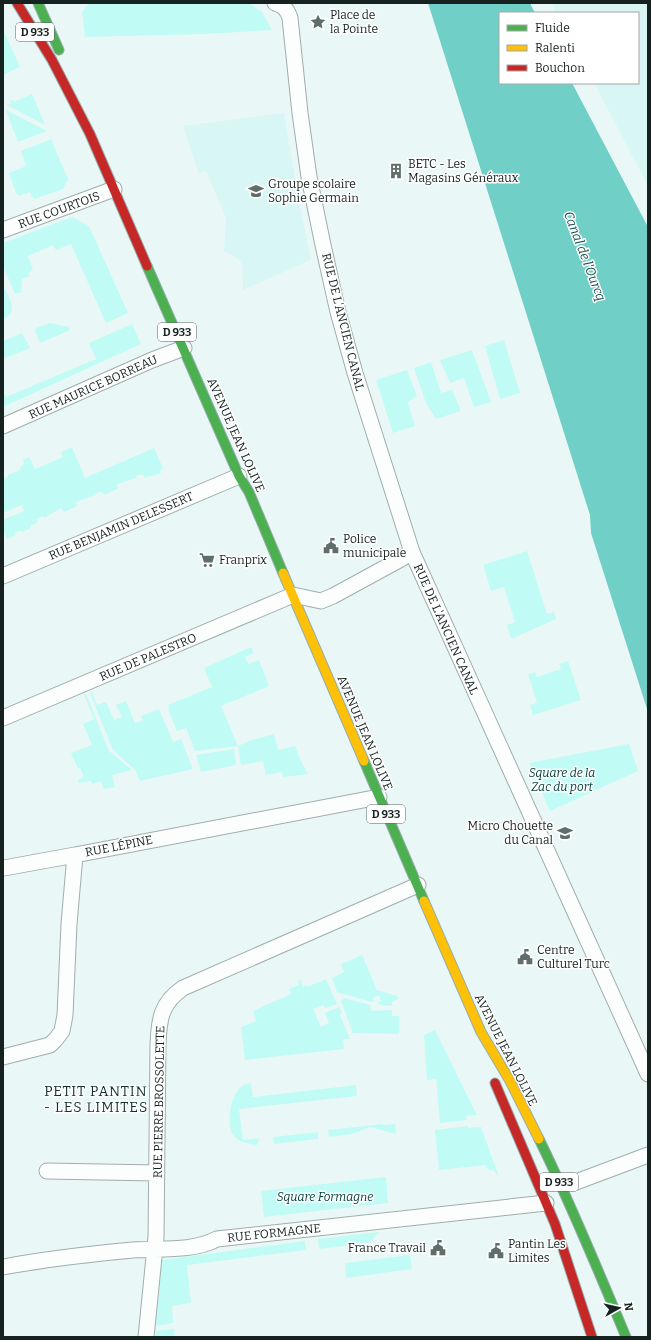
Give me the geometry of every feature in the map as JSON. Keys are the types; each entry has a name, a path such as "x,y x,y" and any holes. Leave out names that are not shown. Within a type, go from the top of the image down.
{"main road":[{"name":"AVENUE JEAN LOLIVE","path":"17,3 52,60 90,134"},
{"name":"AVENUE JEAN LOLIVE","path":"38,3 64,63 90,134 239,476 249,492 481,1032 510,1081 557,1176 626,1337"},
{"name":"D 933","path":"481,1032 496,1086 555,1224 592,1337"}],"street":[{"name":"RUE DE L'ANCIEN CANAL","path":"274,3 283,6 288,10 290,18 300,112 309,177 338,312 355,373 412,552 648,1074"},
{"name":"RUE COURTOIS","path":"3,230 114,189"},
{"name":"RUE MAURICE BORREAU","path":"3,426 152,360 184,348"},
{"name":"RUE BENJAMIN DELESSERT","path":"3,576 239,476"},
{"path":"293,595 321,601 333,596 412,552"},
{"name":"RUE DE PALESTRO","path":"3,718 293,595"},
{"name":"RUE LÉPINE","path":"3,1057 50,1045 62,1031 65,1015 69,924 75,855 379,797"},
{"path":"4,868 75,855"},
{"name":"RUE PIERRE BROSSOLETTE","path":"146,1337 155,1248 159,1025 163,1007 174,994 198,981 418,885"},
{"path":"576,1182 648,1155"},
{"path":"47,1172 157,1173"},
{"name":"RUE FORMAGNE","path":"3,1267 28,1262 206,1244 217,1239 546,1203"}],"shaded area":[{"path":"551,3 648,3 648,186 595,84 639,84 639,12 556,12"},
{"name":"Groupe scolaire Sophie Germain","path":"284,113 299,202 311,260 243,290 242,261 224,251 226,218 206,171 199,174 183,126"}],"green space":[{"path":"89,3 249,3 262,12 272,30 206,34 85,37 82,12"},
{"path":"3,29 20,67 3,75"},
{"path":"32,94 45,125 7,105 11,104 10,100 14,102"},
{"path":"6,110 47,131 18,142"},
{"path":"51,139 68,179 63,189 34,199 30,192 19,196 16,193 9,173 26,166 21,151"},
{"path":"72,217 89,226 128,313 106,323 71,244 56,250 53,245 28,256 33,270 28,273 30,276 22,279 21,292 15,294 3,266 3,243"},
{"path":"3,285 10,299 12,308 8,316 3,319"},
{"path":"49,323 69,327 70,330 40,343 35,331 36,328"},
{"path":"132,324 141,344 3,407 3,391 6,397 96,359 89,343"},
{"path":"22,333 30,348 3,359 3,341"},
{"path":"504,340 520,393 500,399 485,346"},
{"path":"472,350 491,402 474,407 464,378 450,383 440,360"},
{"path":"431,362 441,393 452,390 461,411 436,419 426,403 414,368"},
{"path":"407,370 417,396 408,402 415,426 393,433 376,380"},
{"path":"72,447 85,478 154,448 163,468 160,470 161,473 145,478 142,474 136,476 136,478 117,484 117,489 104,495 101,491 95,495 76,502 77,506 64,512 61,508 44,518 43,516 37,519 37,523 30,526 31,528 22,532 21,530 15,533 16,535 7,539 3,530 3,520 24,511 21,505 3,513 3,479 20,470 24,464 23,460 29,457 35,469 63,457 61,452"},
{"path":"527,551 547,614 554,612 556,619 511,639 507,625 515,622 504,587 491,591 483,565"},
{"path":"251,647 254,653 245,657 248,664 259,660 269,686 221,706 238,746 195,751 186,728 177,731 168,709 168,705 212,687 204,668"},
{"path":"568,661 581,700 533,715 530,705 537,703 528,674 535,672 537,677 561,669 559,664"},
{"path":"92,692 97,705 106,702 114,720 122,717 116,705 126,701 135,723 143,720 141,716 159,709 173,742 181,739 193,769 140,781 135,770 113,750 90,693"},
{"path":"86,694 109,751 132,770 112,775 115,787 104,789 101,781 92,784 91,781 79,783 78,780 84,777 80,768 78,769 71,753 92,745 83,724 94,719 84,695"},
{"path":"274,734 278,750 295,746 308,774 283,777 282,772 266,775 263,761 241,765 238,746 252,740"},
{"name":"Square de la Zac du port","path":"629,744 638,771 550,811 529,763"},
{"path":"234,749 236,765 201,772 196,755"},
{"path":"362,955 377,990 397,996 398,999 392,1002 392,1006 380,1005 377,1003 381,1001 379,995 373,998 374,1001 371,1002 337,992 332,978 344,972 341,964"},
{"path":"326,979 337,1004 325,1008 324,1005 313,1009 321,1027 329,1023 325,1013 339,1007 342,1013 340,1015 350,1039 343,1039 344,1049 245,1060 241,1027 256,1021 253,1011 291,994 289,989 299,985 298,981 301,980 303,987 307,985 307,987"},
{"path":"344,998 370,1005 371,1011 392,1010 392,1016 399,1016 399,1034 353,1033 341,1001"},
{"path":"435,1030 477,1115 466,1116 467,1120 440,1123 436,1079 427,1080 424,1035"},
{"path":"251,1083 253,1097 356,1085 357,1096 239,1109 243,1140 260,1138 257,1145 244,1142 236,1138 231,1131 230,1125 230,1110 235,1095 243,1085"},
{"path":"395,1124 396,1134 370,1127 352,1134 329,1137 328,1130"},
{"path":"468,1126 468,1128 481,1127 499,1177 492,1169 490,1171 485,1165 439,1170 435,1130"},
{"path":"318,1132 318,1139 274,1144 273,1137"},
{"name":"Square Formagne","path":"386,1177 388,1203 264,1217 261,1191"},
{"path":"379,1232 372,1241 367,1243 319,1249 318,1239"},
{"path":"305,1241 306,1250 187,1265 191,1303 172,1306 173,1323 156,1326 162,1260"},
{"path":"410,1255 412,1269 346,1278 345,1263"},
{"path":"174,1329 175,1337 155,1337 156,1331"}],"water":[{"name":"Canal de l'Ourcq","path":"428,3 530,3 534,12 499,12 499,84 573,84 648,227 648,712 591,533 590,515"}],"traffic: fast":[{"path":"38,3 59,50"},
{"path":"147,266 239,476 249,492 283,573"},
{"path":"364,761 424,901"},
{"path":"539,1139 595,1262 626,1337"}],"traffic: slow":[{"path":"283,573 364,761"},
{"path":"424,901 481,1032 510,1081 539,1139"}],"traffic: jam":[{"path":"17,3 52,60 90,134 147,266"},
{"path":"495,1083 555,1224 592,1337"}],"place":[{"name":"Place de la Pointe","path":"318,22"},
{"name":"BETC - Les Magasins Généraux","path":"396,171"},
{"name":"Groupe scolaire Sophie Germain","path":"256,191"},
{"name":"Police municipale","path":"331,546"},
{"name":"Franprix","path":"207,560"},
{"name":"Micro Chouette du Canal","path":"565,833"},
{"name":"Centre Culturel Turc","path":"525,957"},
{"name":"France Travail","path":"438,1248"},
{"name":"Pantin Les Limites","path":"496,1251"}],"district":[{"name":"PETIT PANTIN - LES LIMITES","path":"96,1100"}]}
